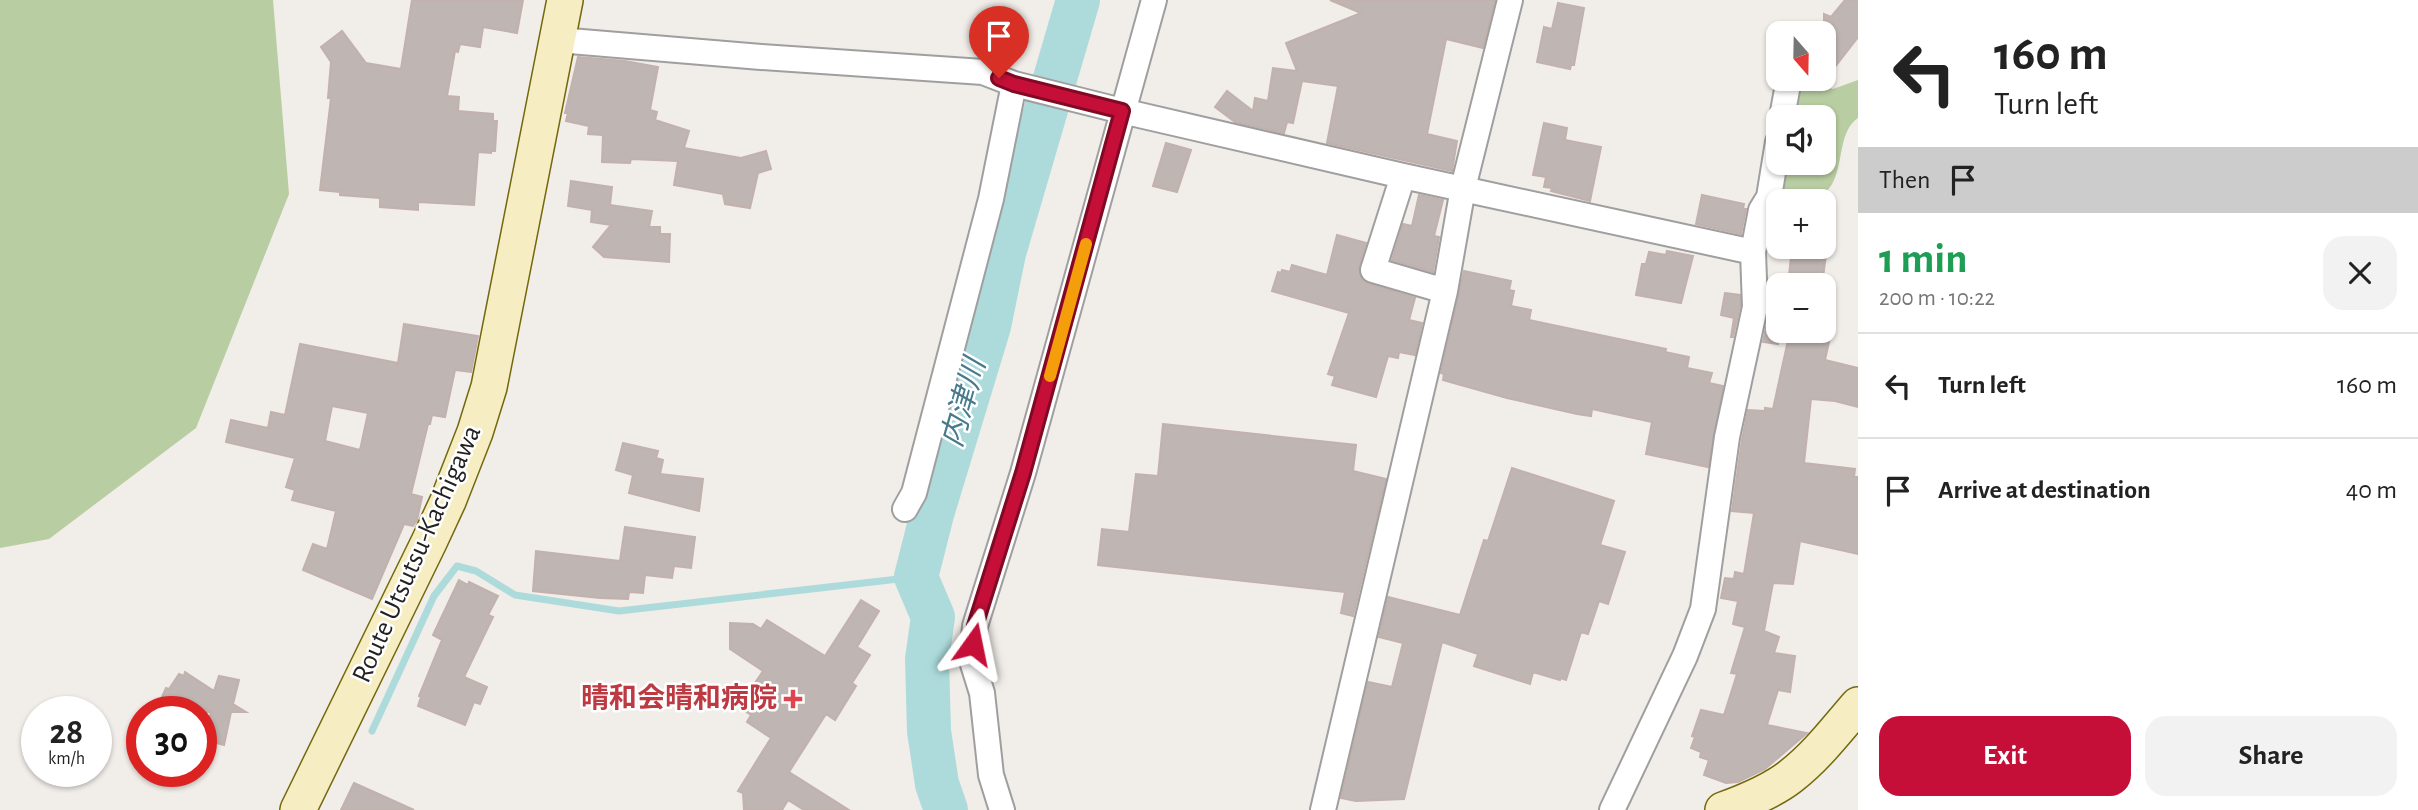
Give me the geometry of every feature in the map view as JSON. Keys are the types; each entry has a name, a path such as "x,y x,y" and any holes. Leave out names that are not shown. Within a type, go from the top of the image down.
{"main road":[{"name":"Route Utsutsu-Kachigawa","path":"298,810 429,542 475,432 496,360 565,0"},
{"path":"1736,808 1790,777 1826,744 1858,705"}],"street":[{"path":"1002,810 991,775 982,693 972,661 975,626 1023,473 1154,0"},
{"path":"1323,810 1445,290 1463,188 1510,0"},
{"path":"558,40 983,72 1014,84 1122,111 1403,176 1753,252"},
{"path":"905,509 914,493 991,199 1014,84"},
{"path":"1612,810 1685,656 1703,609 1727,437 1755,307 1753,252 1773,175"},
{"path":"1403,176 1373,270 1445,290"}],"green space":[{"path":"0,0 273,0 289,194 196,428 49,539 0,548"},
{"path":"1858,80 1858,118 1845,137 1836,175 1836,105 1795,105 1798,91 1836,91 1836,88"},
{"path":"1781,175 1836,175 1828,189 1778,189"}],"building":[{"path":"412,0 523,0 517,33 483,27 480,47 460,44 458,52 455,51 447,96 459,97 458,111 493,114 493,121 497,121 495,151 478,152 474,205 418,202 418,210 380,207 380,198 340,195 340,192 320,190 331,98 328,98 331,62 321,47 342,31 366,63 401,69"},
{"path":"1330,0 1495,0 1483,48 1446,39 1427,134 1457,141 1452,171 1327,143 1338,86 1302,81 1293,123 1287,122 1284,133 1235,122 1215,107 1227,91 1253,111 1255,98 1268,101 1273,68 1297,71 1286,43 1361,13"},
{"path":"1845,0 1858,0 1858,37 1836,65 1836,21 1824,21 1824,14 1831,17"},
{"path":"1558,3 1584,8 1574,65 1571,65 1570,69 1537,62 1544,27 1552,29"},
{"path":"578,57 658,67 650,110 657,112 655,120 689,131 684,148 741,158 766,151 771,169 758,173 750,208 725,204 723,194 674,185 678,161 631,159 630,163 602,162 603,135 588,134 589,126 566,121 568,113 565,113"},
{"path":"1544,123 1567,128 1565,140 1601,147 1590,201 1551,191 1552,188 1544,187 1546,177 1533,175"},
{"path":"1166,143 1191,150 1177,192 1153,186"},
{"path":"571,181 612,187 610,205 652,211 649,227 660,227 660,234 670,234 669,262 604,257 593,247 611,225 591,222 592,210 568,206"},
{"path":"1419,195 1443,200 1434,236 1439,237 1433,272 1392,260 1403,224 1412,226"},
{"path":"1702,195 1744,204 1743,209 1746,209 1741,234 1696,224"},
{"path":"1337,235 1366,243 1359,266 1362,280 1415,298 1409,320 1422,323 1415,355 1399,352 1398,358 1388,356 1376,397 1332,385 1335,376 1328,374 1349,313 1272,291 1278,272 1290,272 1292,265 1327,275"},
{"path":"1667,251 1693,256 1681,303 1636,295 1642,264 1646,264 1649,252 1666,255"},
{"path":"1791,259 1825,259 1824,273 1789,273"},
{"path":"1464,271 1511,281 1509,290 1514,291 1511,306 1531,310 1529,320 1666,349 1665,352 1689,357 1687,368 1712,373 1709,383 1723,386 1708,467 1646,454 1652,422 1592,409 1591,416 1577,414 1443,380 1444,374 1441,373"},
{"path":"1725,293 1740,295 1733,337 1734,318 1721,315"},
{"path":"404,324 478,336 471,372 455,370 445,417 432,415 428,424 411,494 422,497 417,520 413,526 404,524 372,599 303,570 313,544 327,549 336,511 292,500 295,490 286,487 295,458 226,442 231,420 268,428 271,412 285,415 300,344 398,363","holes":["332,406 368,413 360,450 325,441"]},
{"path":"1787,343 1829,343 1825,360 1858,368 1858,407 1811,399 1804,463 1855,469 1854,477 1858,477 1858,554 1800,541 1793,584 1773,583 1764,631 1779,637 1774,653 1795,656 1790,692 1778,690 1767,725 1807,733 1765,769 1738,782 1726,783 1704,775 1709,760 1700,757 1701,752 1691,748 1695,737 1692,736 1701,710 1724,715 1737,674 1731,673 1745,627 1733,624 1738,601 1721,598 1725,578 1734,579 1735,572 1744,574 1754,513 1732,511 1748,410 1773,409"},
{"path":"1163,424 1356,445 1353,471 1386,479 1353,616 1341,613 1345,592 1098,565 1102,529 1129,532 1136,474 1158,476"},
{"path":"623,443 658,451 656,458 663,460 660,474 703,479 699,511 629,493 633,475 616,470"},
{"path":"1512,468 1614,501 1600,545 1625,552 1608,604 1599,601 1588,634 1581,632 1566,680 1533,672 1530,684 1474,666 1478,654 1442,642 1404,799 1356,801 1341,798 1368,682 1392,687 1403,643 1379,637 1388,597 1460,615 1484,540 1488,541"},
{"path":"625,527 695,537 691,568 674,566 672,578 645,575 643,593 629,592 628,599 533,591 536,551 620,561"},
{"path":"459,580 498,596 488,615 493,617 464,677 487,687 480,704 474,702 465,725 418,706 419,696 442,640 433,635"},
{"path":"861,600 879,611 857,647 870,655 852,683 856,686 835,720 826,714 789,772 849,810 804,810 788,800 782,810 744,810 743,793 738,791 771,738 747,722 751,715 742,709 763,671 730,649 730,623 753,624 761,629 767,620 825,656"},
{"path":"185,672 214,691 219,676 239,680 233,704 246,712 231,712 224,745 217,743 217,696 162,696 179,674 184,676"},
{"path":"354,783 414,810 341,810"}],"waterway":[{"name":"内津川","path":"946,810 937,784 929,731 927,659 933,617 916,577 932,514 989,326 1004,253 1078,0"},
{"path":"372,731 434,596 457,566 476,571 515,595 619,611 916,577"}],"slow traffic":[{"path":"1050,376 1086,244"}],"place":[{"name":"晴和会晴和病院","path":"793,699"}],"route":[{"path":"973,644 975,626 1023,473 1122,111 999,78"}]}
